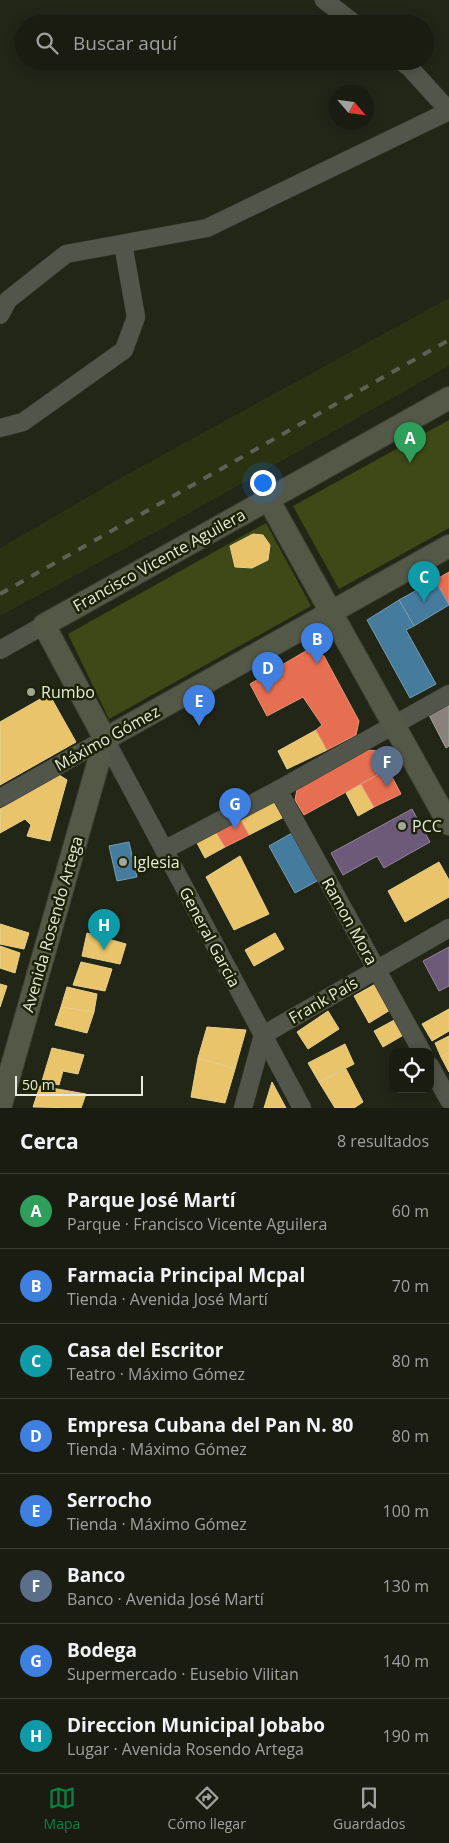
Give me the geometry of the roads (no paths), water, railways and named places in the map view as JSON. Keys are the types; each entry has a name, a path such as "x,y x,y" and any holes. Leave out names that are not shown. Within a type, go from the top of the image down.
{"main road":[{"name":"Francisco Vicente Aguilera","path":"44,625 449,398"},
{"path":"268,499 449,824"},
{"name":"Máximo Gómez","path":"105,739 449,546"},
{"path":"44,625 105,739"},
{"name":"Avenida Rosendo Artega","path":"0,1108 105,739"}],"street":[{"path":"324,0 343,15"},
{"path":"3,304 66,254 207,228 449,111 412,70"},
{"path":"0,428 23,422 124,350 136,317 123,244"},
{"name":"Francisco Vicente Aguilera","path":"0,650 44,625"},
{"path":"164,850 278,790 449,694"},
{"name":"Máximo Gómez","path":"0,798 105,739"},
{"name":"General Garcia","path":"105,739 302,1108"},
{"name":"Ramon Mora","path":"278,790 420,1048"},
{"name":"Frank País","path":"263,1035 449,928"},
{"path":"243,1108 263,1035"},
{"path":"434,1073 449,1100"}],"railway":[{"path":"0,594 449,340"}],"place":[{"name":"Parque José Martí","path":"410,463"},
{"name":"Casa del Escritor","path":"424,602"},
{"name":"Farmacia Principal Mcpal","path":"317,664"},
{"name":"Rumbo","path":"31,692"},
{"name":"Empresa Cubana del Pan N. 80","path":"268,693"},
{"name":"Serrocho","path":"199,726"},
{"name":"Banco","path":"387,787"},
{"name":"PCC","path":"402,826"},
{"name":"Bodega","path":"235,829"},
{"name":"Iglesia","path":"123,862"},
{"name":"Direccion Municipal Jobabo","path":"104,950"}]}
